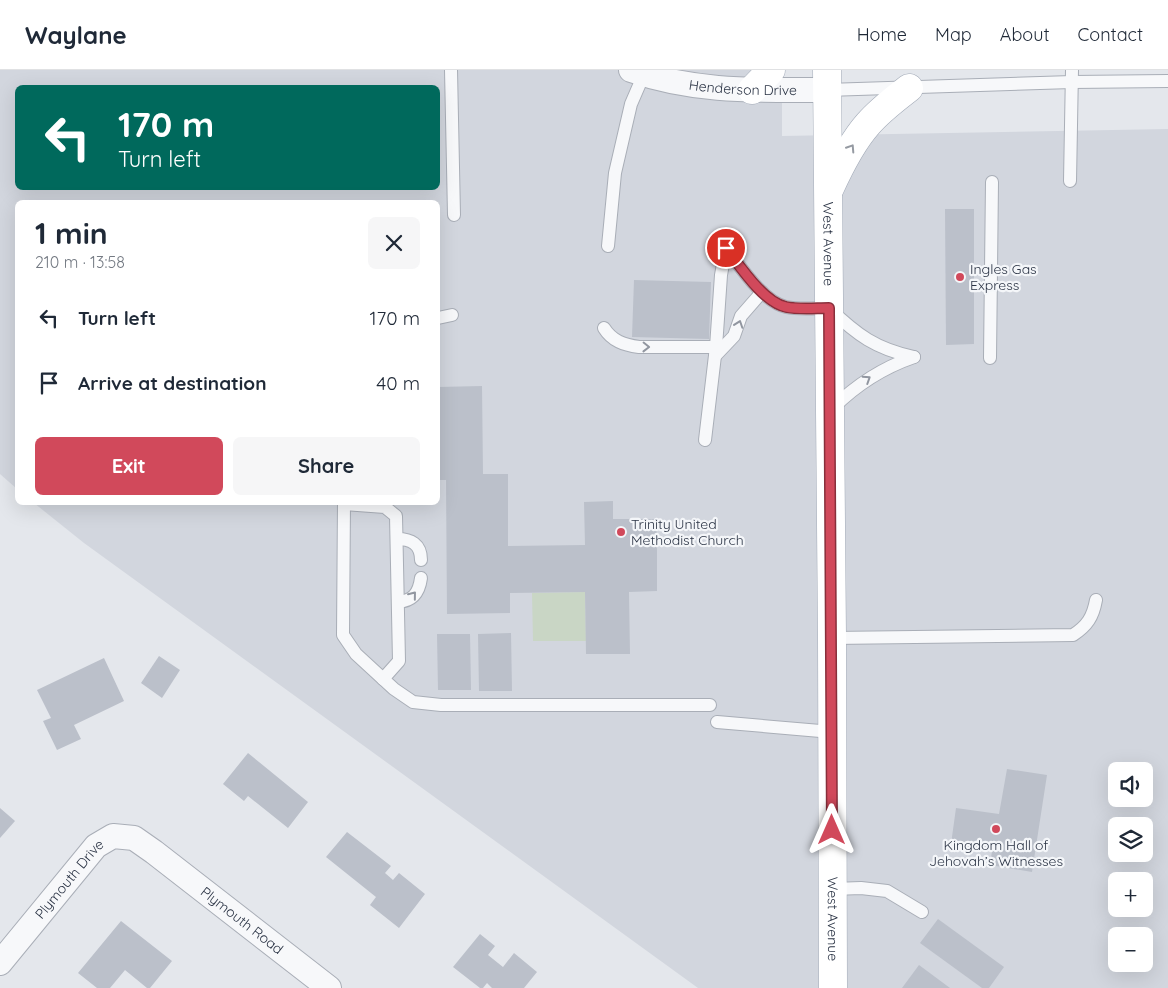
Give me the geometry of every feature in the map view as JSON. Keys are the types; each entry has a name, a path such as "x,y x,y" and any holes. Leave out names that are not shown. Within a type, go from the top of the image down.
{"main road":[{"path":"752,90 771,70"},
{"name":"West Avenue","path":"827,80 833,988"},
{"path":"828,191 839,169 867,125 909,82"}],"street":[{"name":"Henderson Drive","path":"638,72 685,85 752,90 827,80"},
{"name":"Plymouth Drive","path":"0,963 96,846 112,836 126,837 134,838 154,852"},
{"name":"Plymouth Road","path":"154,852 328,988"}],"lane":[{"path":"451,70 454,215"},
{"path":"608,246 615,173 638,72"},
{"path":"827,80 909,82 1072,76 1168,82"},
{"path":"1070,181 1072,76"},
{"path":"990,358 992,182"},
{"path":"705,440 716,352 721,275 726,248 762,292 779,305 786,308 829,308 853,329 879,347 914,357 890,366 865,379 830,411"},
{"path":"604,328 613,339 628,346 716,352 734,336 741,316 762,292"},
{"path":"440,318 452,315"},
{"path":"344,505 343,635 356,654 394,690 413,702 441,705 710,705"},
{"path":"358,505 385,507 396,516 399,661 383,679"},
{"path":"396,539 409,539 416,545 421,554 421,560"},
{"path":"398,602 408,602 414,597 420,586 421,578"},
{"path":"832,638 1073,635 1083,629 1090,620 1096,600"},
{"path":"717,722 832,732"},
{"path":"832,889 861,888 888,891 922,912"}],"shaded area":[{"path":"0,70 782,70 782,136 1168,129 1168,988 698,988 84,543 36,505 440,505 440,200 15,200 15,487 0,474"}],"green space":[{"path":"585,592 586,641 533,641 532,593"}],"building":[{"name":"Ingles Gas Express","path":"945,209 974,209 974,344 946,345"},
{"path":"634,280 711,282 709,339 632,337"},
{"name":"Trinity United Methodist Church","path":"482,386 483,474 508,474 508,546 585,545 584,502 613,501 613,519 657,519 657,591 629,592 630,654 586,654 585,592 510,593 510,613 447,614 446,480 440,480 440,387"},
{"path":"511,633 512,691 479,691 478,634"},
{"path":"437,634 470,634 471,690 438,690"},
{"path":"159,656 180,670 162,698 141,683"},
{"path":"104,658 124,701 74,725 81,739 57,750 43,721 51,718 37,690"},
{"path":"248,753 308,802 288,828 248,796 244,801 223,784"},
{"name":"Kingdom Hall of Jehovah’s Witnesses","path":"1007,769 1047,775 1032,872 990,865 992,851 951,844 956,808 999,814"},
{"path":"0,808 15,821 0,838"},
{"path":"347,832 391,866 385,873 393,880 399,873 425,894 399,928 370,905 376,897 326,857"},
{"path":"938,919 1004,967 989,988 982,988 920,943"},
{"path":"121,921 172,961 150,988 147,988 125,970 110,988 97,988 78,973"},
{"path":"480,934 495,946 488,955 503,967 514,953 537,972 524,988 492,988 487,983 483,988 480,988 453,967"},
{"path":"919,965 950,988 902,988"}],"place":[{"name":"Ingles Gas Express","path":"960,277"},
{"name":"Trinity United Methodist Church","path":"621,532"},
{"name":"Kingdom Hall of Jehovah’s Witnesses","path":"996,829"}],"route":[{"path":"726,248 762,292 779,305 786,308 829,308 832,830"}]}
